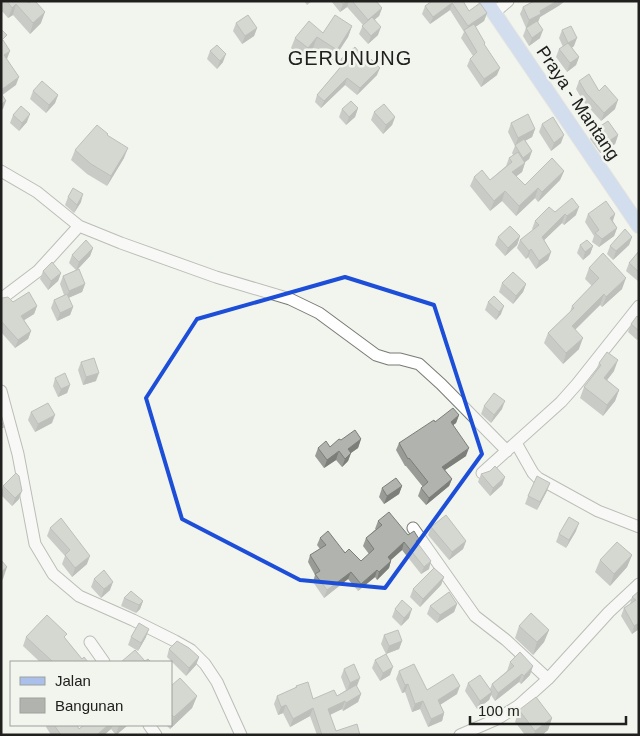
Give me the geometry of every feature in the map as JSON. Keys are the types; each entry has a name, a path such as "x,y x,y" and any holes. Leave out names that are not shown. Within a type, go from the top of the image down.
{"main road":[{"name":"Praya - Mantang","path":"490,7 639,226"}],"street":[{"path":"490,7 508,1"},
{"path":"1,171 37,192 79,226 216,277 290,299 319,313 376,355 400,358 419,364 512,447 538,478 598,511 639,527"},
{"path":"1,300 38,272 79,226"},
{"path":"482,473 549,414 577,384 639,306"},
{"path":"1,392 18,454 30,526 35,544 53,574 79,596 133,620 191,650 205,664 216,682 241,735"},
{"path":"413,528 474,616 506,640 548,679"},
{"path":"460,735 509,712 548,679 609,612 639,584"},
{"path":"90,642 103,661"}],"highlighted area":[{"path":"345,277 434,305 482,454 385,588 300,580 182,519 146,398 197,319"}],"building":[{"path":"7,1 28,1 29,3 30,1 35,1 45,12 33,23 16,4 12,8"},
{"path":"352,1 376,1 382,8 368,20"},
{"path":"432,1 463,1 469,11 480,3 487,13 468,26 452,3 433,17 425,6"},
{"path":"534,1 557,1 540,11 541,14 529,20 523,7"},
{"path":"248,15 257,28 245,36 236,23"},
{"path":"335,15 352,26 337,50 317,37 308,48 295,38 309,21 323,33"},
{"path":"372,17 381,27 371,36 362,26"},
{"path":"537,21 543,30 532,38 526,28"},
{"path":"474,24 484,44 500,68 484,79 470,59 477,52 464,30"},
{"path":"571,26 577,38 568,43 562,30"},
{"path":"1,29 7,35 1,41"},
{"path":"3,40 10,51 4,55 19,77 1,90 1,41"},
{"path":"568,43 579,57 570,63 559,49"},
{"path":"217,45 226,54 220,61 210,51"},
{"path":"355,47 368,63 371,59 380,68 360,88 347,78 324,101 317,95 344,63 341,59"},
{"path":"589,74 599,91 605,85 618,100 604,113 586,93 579,81"},
{"path":"42,81 58,95 49,105 33,91"},
{"path":"1,93 6,101 1,104"},
{"path":"351,101 358,108 349,117 342,109"},
{"path":"384,104 395,117 386,125 374,112"},
{"path":"21,106 30,114 22,123 13,115"},
{"path":"528,114 535,129 518,138 511,123"},
{"path":"553,117 564,135 554,143 542,124"},
{"path":"608,121 618,135 603,145 593,131"},
{"path":"97,125 107,135 128,148 111,176 91,164 75,150"},
{"path":"524,139 532,151 523,158 515,145"},
{"path":"518,152 525,163 512,172 525,185 552,158 564,171 542,192 538,188 519,206 505,191 494,201 474,177 482,170 490,180 512,162 509,158"},
{"path":"73,188 83,194 77,205 68,197"},
{"path":"572,198 579,207 567,216 565,214 542,237 551,252 539,261 531,249 529,251 520,240 539,225 535,221 549,207 555,212"},
{"path":"606,201 615,214 610,218 617,228 602,239 595,233 599,230 588,214"},
{"path":"510,226 520,236 508,248 498,237"},
{"path":"625,229 632,237 616,251 610,246"},
{"path":"86,240 93,248 79,262 72,255"},
{"path":"587,240 593,246 585,252 580,245"},
{"path":"639,251 639,272 629,263"},
{"path":"603,253 626,278 606,297 604,294 572,326 583,338 566,353 548,333 574,308 572,306 599,278 589,268"},
{"path":"52,262 61,273 51,281 43,271"},
{"path":"79,269 85,284 69,291 63,276"},
{"path":"513,272 526,284 516,296 502,283"},
{"path":"29,292 37,306 21,316 31,331 18,340 1,321 1,299 8,297 13,302"},
{"path":"67,294 73,307 60,313 54,300"},
{"path":"494,296 504,306 499,312 488,302"},
{"path":"637,316 639,317 639,331 631,324"},
{"path":"607,352 618,360 604,378 619,390 607,405 584,387 601,365 599,363"},
{"path":"94,358 99,373 86,377 81,362"},
{"path":"65,373 70,385 61,389 55,378"},
{"path":"494,393 505,401 494,415 484,406"},
{"path":"48,403 55,415 38,424 31,412"},
{"path":"453,408 459,415 451,422 469,448 442,467 452,479 429,498 421,488 428,482 408,459 399,443 434,420 435,422"},
{"path":"355,430 361,439 348,449 351,453 345,459 339,451 327,460 318,448 326,441 330,447 339,439 341,440"},
{"path":"495,466 505,477 493,488 481,474 490,471"},
{"path":"16,473 19,476 22,491 15,498 3,486"},
{"path":"537,476 550,483 540,502 528,496"},
{"path":"396,478 402,486 387,496 382,488"},
{"path":"389,512 408,535 414,531 419,539 416,541 431,561 424,567 404,542 388,557 391,561 361,584 351,572 327,590 315,574 320,571 310,555 326,545 320,538 328,531 345,553 349,549 361,561 374,549 366,538 382,525 378,521"},
{"path":"446,515 466,541 452,552 431,527"},
{"path":"569,517 579,523 569,540 559,534"},
{"path":"61,518 90,556 75,568 65,555 70,550 50,528"},
{"path":"617,542 632,555 614,574 600,560"},
{"path":"1,560 7,567 1,572"},
{"path":"434,568 444,577 423,599 413,589"},
{"path":"104,570 113,582 104,589 94,579"},
{"path":"131,591 143,601 139,605 124,598"},
{"path":"639,591 639,623 634,626 624,608 636,600 632,597"},
{"path":"449,592 457,604 440,615 430,606"},
{"path":"402,600 412,609 404,618 395,609"},
{"path":"531,613 549,630 537,642 519,626"},
{"path":"47,615 67,634 64,637 82,659 84,657 87,661 52,661 26,637"},
{"path":"139,623 149,629 141,643 131,637"},
{"path":"398,630 402,641 389,646 384,635"},
{"path":"177,641 199,657 189,668 169,649"},
{"path":"135,650 145,661 122,661"},
{"path":"520,652 533,666 524,676 522,674 498,693 492,684 514,666 510,662"},
{"path":"386,654 393,667 383,673 375,660"},
{"path":"354,664 360,678 350,683 344,669"},
{"path":"414,664 427,690 453,674 460,686 438,700 444,713 431,719 423,701 415,704 408,684 405,685 399,671"},
{"path":"480,675 492,692 480,701 468,683"},
{"path":"180,678 197,696 174,717 172,715 172,685"},
{"path":"308,682 313,699 334,690 337,696 356,685 361,694 346,703 345,701 328,709 336,731 357,724 360,735 322,735 313,708 293,719 286,705 281,707 277,696"},
{"path":"536,697 552,718 535,731 519,710"},
{"path":"55,726 78,726 79,729 83,726 107,726 97,735 61,735"}],"district":[{"name":"GERUNUNG","path":"350,58"}]}
